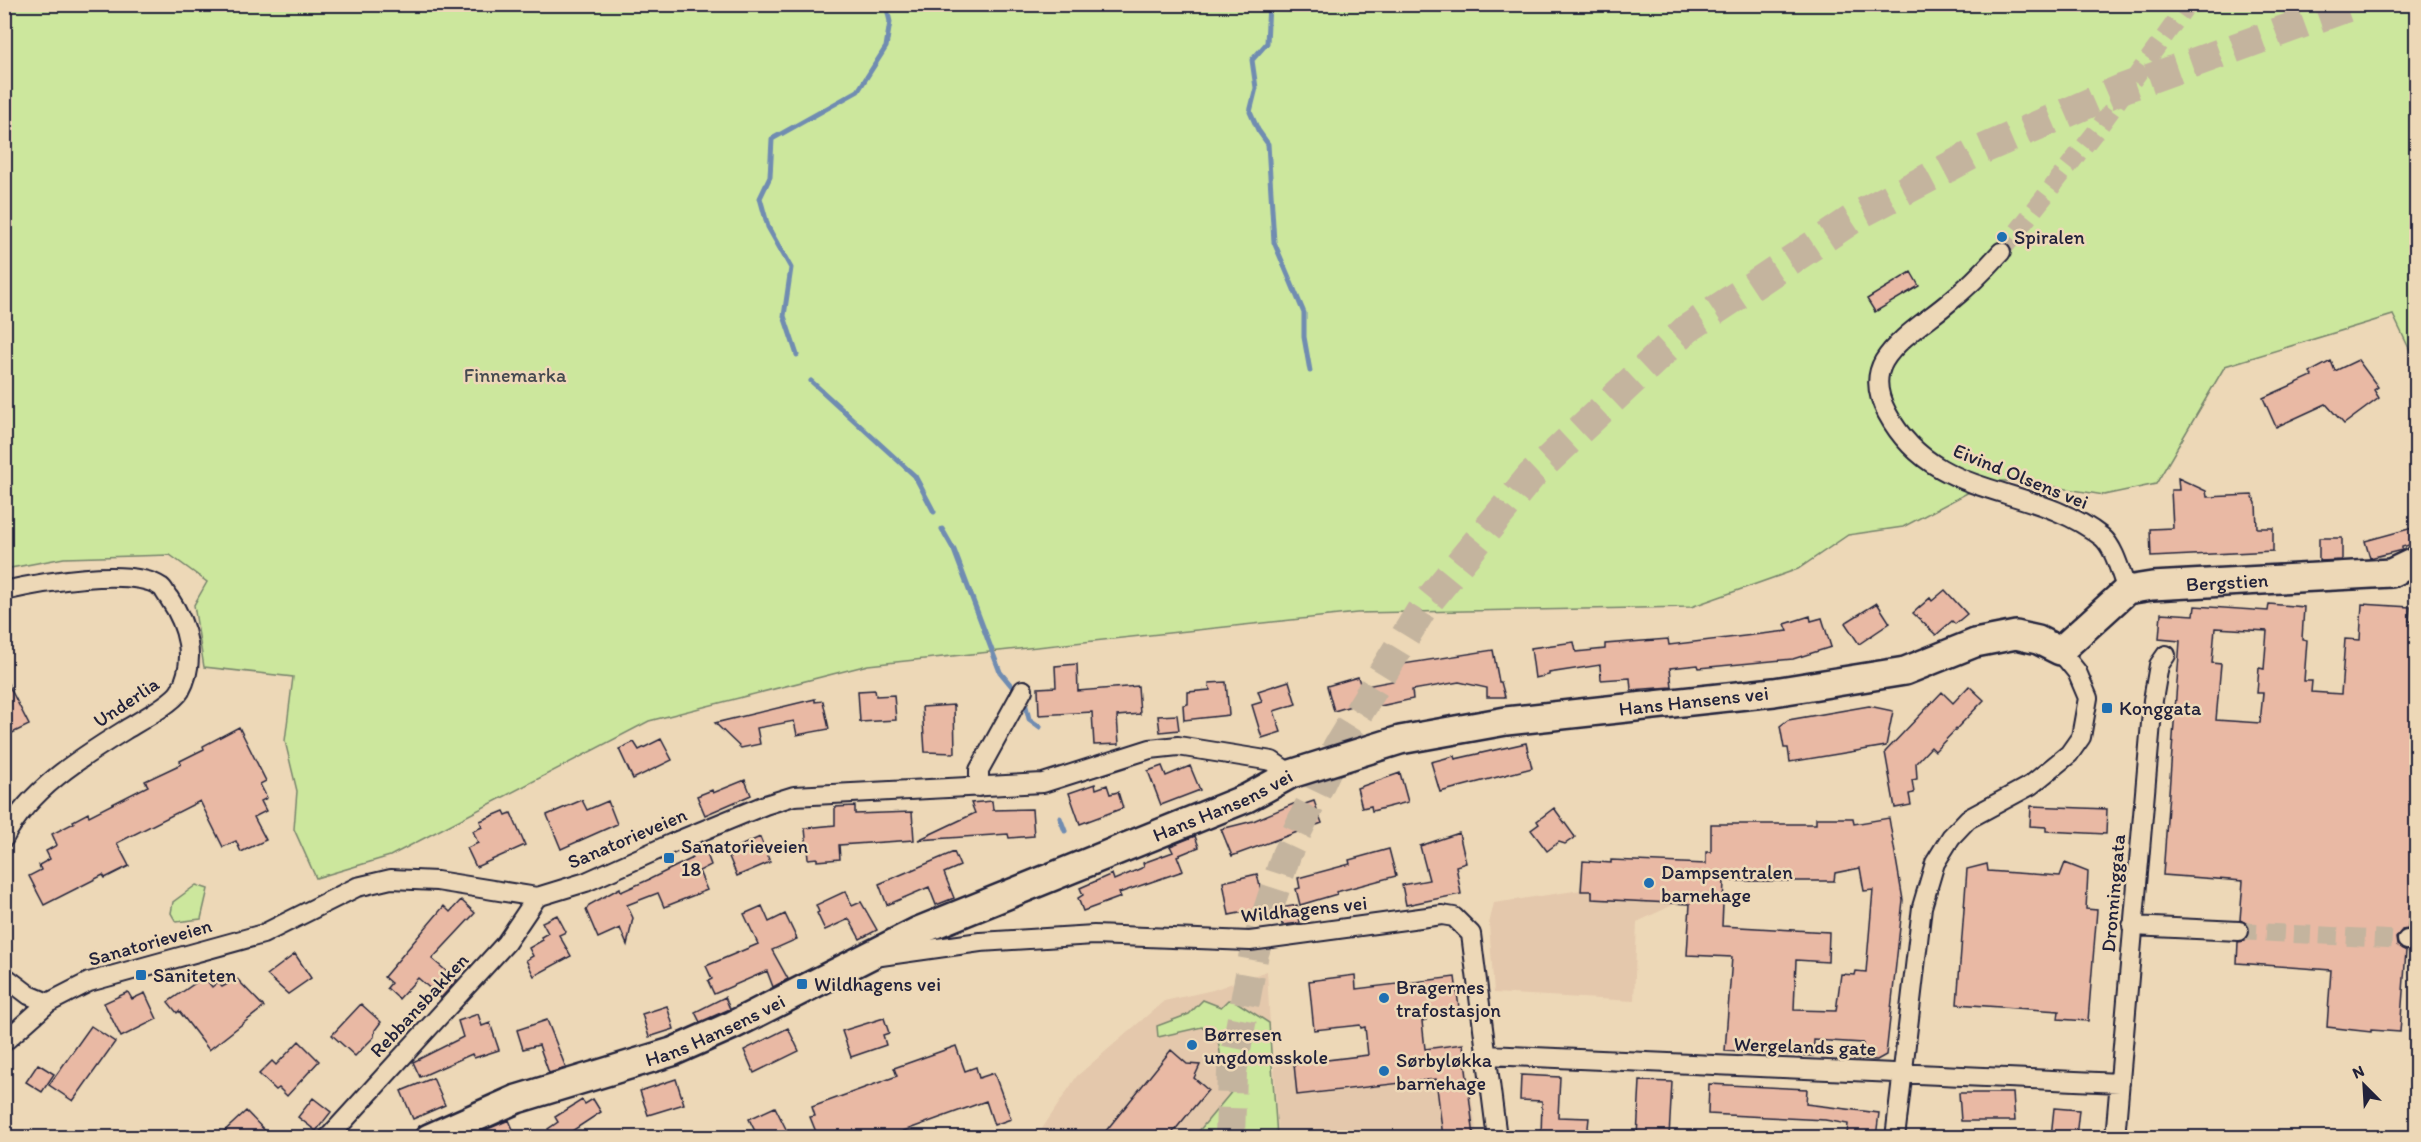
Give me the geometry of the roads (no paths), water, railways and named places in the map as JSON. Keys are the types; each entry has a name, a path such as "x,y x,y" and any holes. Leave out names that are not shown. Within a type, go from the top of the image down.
{"main road":[{"name":"Bergstien","path":"2127,590 2152,586 2391,573 2416,561"},
{"path":"2061,651 2127,590"},
{"name":"Hans Hansens vei","path":"429,1137 517,1099 672,1052 733,1025 918,931 1247,798 1291,774 1400,740 1506,721 1774,692 1905,671 1975,643 2016,635 2038,640 2061,651"}],"street":[{"name":"Eivind Olsens vei","path":"2001,252 1952,301 1892,351 1882,364 1878,376 1878,390 1882,403 1894,426 1917,453 1929,462 1981,488 2018,496 2066,515 2104,538 2127,590"},
{"name":"Underlia","path":"4,591 64,580 128,576 161,587 181,616 191,659 179,693 142,720 87,754 45,787 11,825 4,838"},
{"path":"1895,1137 1922,907 1935,863 1951,837 1968,819 2031,785 2069,754 2081,737 2088,698 2077,672 2061,651"},
{"name":"Dronninggata","path":"2115,1137 2153,700 2159,665 2166,655"},
{"path":"979,787 979,770 1023,690"},
{"name":"Sanatorieveien","path":"4,1042 48,1003 89,982 262,934 357,887 391,879 437,881 537,897 586,882 675,842 765,805 794,796 1043,783 1141,751 1178,746 1272,761 1291,774"},
{"name":"Rebbansbakken","path":"328,1137 506,943 537,897"},
{"name":"Wildhagens vei","path":"860,960 980,942 1094,935 1250,940 1442,915 1454,917 1471,934 1488,1055"},
{"path":"2132,926 2239,931"},
{"path":"4,976 29,995 48,1003"},
{"path":"1488,1055 1497,1137"},
{"name":"Wergelands gate","path":"1488,1055 2120,1083"}],"waterway":[{"path":"797,355 784,316 791,268 768,227 760,198 770,177 772,139 858,91 886,47 890,22 886,4"},
{"path":"1269,4 1267,43 1252,60 1256,88 1250,112 1258,130 1268,144 1274,242 1304,313 1304,337 1310,371"},
{"path":"811,381 915,476 934,512"},
{"path":"942,529 954,550 1000,672 1014,689"},
{"path":"1025,702 1029,719 1040,727"},
{"path":"1060,818 1065,831"}],"tunnel":[{"path":"2001,252 2100,126 2188,4"},
{"path":"1230,1138 1232,1072 1254,953 1286,855 1338,746 1422,609 1531,476 1687,329 1862,213 1981,150 2124,88 2356,4"},
{"path":"2239,931 2407,940"}],"place":[{"name":"Spiralen","path":"2002,237"},
{"name":"Konggata","path":"2107,708"},
{"name":"Sanatorieveien 18","path":"669,858"},
{"name":"Dampsentralen barnehage","path":"1649,883"},
{"name":"Saniteten","path":"141,975"},
{"name":"Wildhagens vei","path":"802,984"},
{"name":"Bragernes trafostasjon","path":"1384,998"},
{"name":"Børresen ungdomsskole","path":"1192,1045"},
{"name":"Sørbyløkka barnehage","path":"1384,1071"}],"park label":[{"name":"Finnemarka","path":"515,375"}]}
